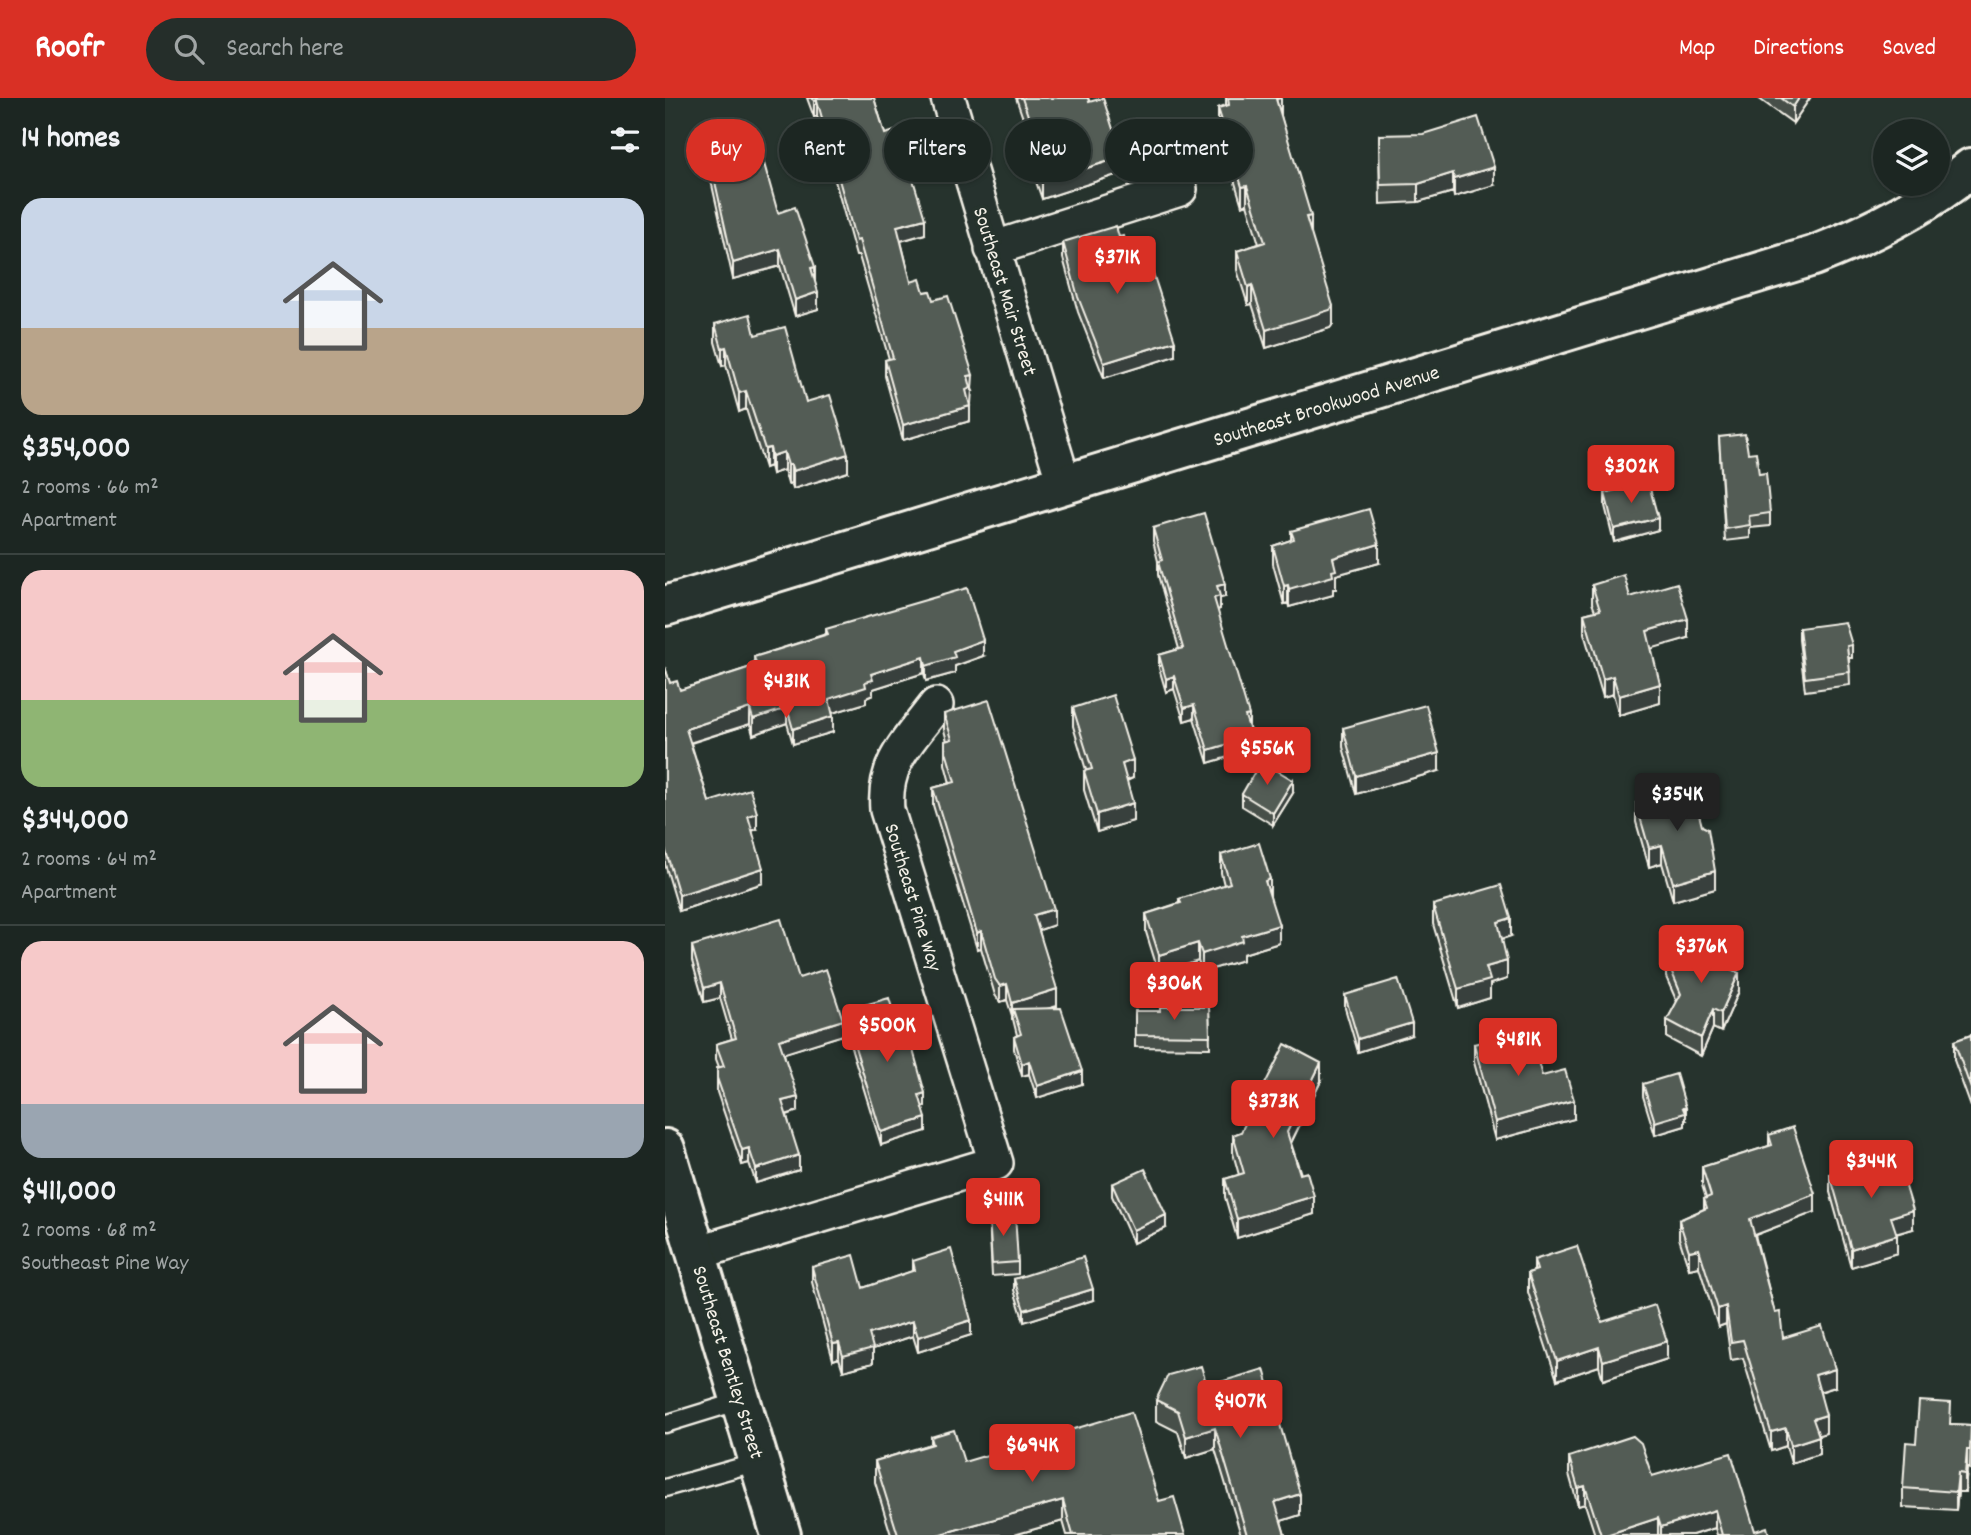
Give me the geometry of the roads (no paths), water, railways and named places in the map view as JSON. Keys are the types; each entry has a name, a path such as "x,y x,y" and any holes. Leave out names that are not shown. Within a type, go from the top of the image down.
{"main road":[{"name":"Southeast Brookwood Avenue","path":"665,606 1813,256 1888,223 1921,204 1971,168"},
{"name":"Southeast Bentley Street","path":"665,1149 781,1535"}],"street":[{"name":"Southeast Mair Street","path":"948,98 1064,484"},
{"path":"992,248 1180,189"},
{"name":"Southeast Pine Way","path":"696,1252 996,1163 887,810 885,788 891,764 936,705"}],"lane":[{"path":"665,1424 740,1401"},
{"path":"665,1488 758,1462"}]}
